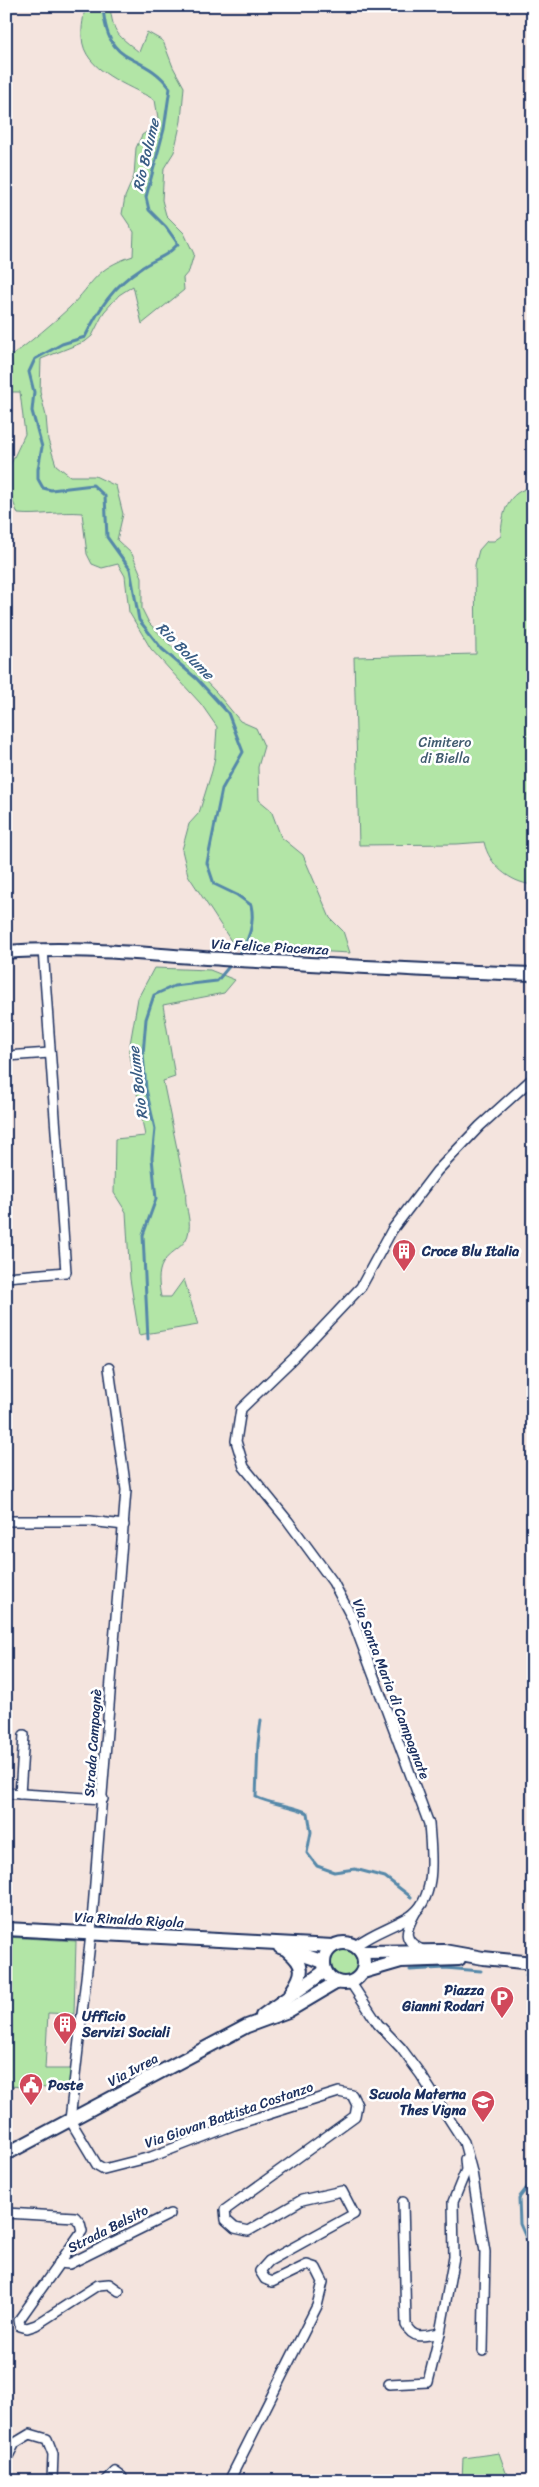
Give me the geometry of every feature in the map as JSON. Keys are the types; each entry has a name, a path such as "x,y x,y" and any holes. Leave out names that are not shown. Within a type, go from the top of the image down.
{"street":[{"name":"Via Felice Piacenza","path":"6,952 42,949 87,950 221,959 533,974"},
{"path":"6,1277 66,1272 42,949"},
{"path":"6,1056 50,1053"},
{"name":"Via Santa Maria di Campagnate","path":"422,1951 411,1944 407,1936 407,1927 429,1883 432,1860 429,1824 352,1618 333,1582 288,1521 244,1467 236,1441 241,1409 294,1358 361,1286 392,1230 437,1171 480,1126 533,1078"},
{"name":"Strada Campagnè","path":"70,2120 91,1934 103,1799 126,1490 109,1368"},
{"path":"6,1520 90,1521 124,1525"},
{"path":"20,1794 24,1735"},
{"path":"6,1793 103,1799"},
{"path":"358,1949 373,1933 409,1916 417,1910"},
{"name":"Via Rinaldo Rigola","path":"6,1929 250,1940 333,1946"},
{"name":"Via Rinaldo Rigola","path":"250,1940 284,1948 325,1967"},
{"path":"483,1958 401,1961 363,1972 351,1983 336,1982 325,1967 328,1950 333,1946 344,1943 358,1949 444,1951 483,1958 533,1963"},
{"name":"Via Ivrea","path":"284,1948 299,1960 301,1968 300,1980 290,1994"},
{"path":"358,1949 365,1965 363,1972"},
{"name":"Via Ivrea","path":"247,2026 325,1967"},
{"name":"Via Ivrea","path":"6,2154 247,2026 288,2011 336,1982"},
{"path":"351,1983 378,2024 421,2075 464,2142 472,2172 485,2252 483,2351"},
{"name":"Via Giovan Battista Costanzo","path":"70,2120 97,2165 104,2169 152,2156 234,2125 339,2092 352,2095 356,2105 355,2116 225,2210 226,2220 235,2228 248,2231 302,2200 342,2191 354,2214 269,2261 260,2271 265,2279 272,2282 307,2265 316,2268 322,2282 317,2306 229,2481"},
{"path":"389,2384 428,2382 440,2333 454,2257 453,2202 466,2170 464,2142"},
{"path":"403,2202 406,2325 410,2333 421,2337 440,2333"},
{"name":"Strada Belsito","path":"6,2213 75,2217 80,2223 82,2230 19,2320 20,2326 28,2328 36,2325 98,2285 109,2284 119,2291"},
{"name":"Strada Belsito","path":"59,2263 69,2264 170,2214"},
{"path":"6,2460 15,2444 30,2434 47,2439 53,2454 52,2481"},
{"path":"106,2481 115,2472 122,2476 122,2481"}],"green space":[{"path":"85,6 110,6 113,23 118,33 139,52 147,32 163,41 173,67 184,87 181,121 174,152 164,168 162,200 166,215 184,233 194,254 189,271 183,278 184,290 142,324 133,286 119,295 104,312 92,336 86,341 41,359 40,392 46,416 48,440 56,465 70,476 95,476 116,486 123,514 117,540 132,554 142,577 142,609 149,623 216,692 240,721 256,728 264,746 258,767 259,800 271,810 281,837 303,855 330,918 343,931 350,953 235,947 188,875 182,850 189,824 199,813 212,771 217,727 201,704 151,649 129,612 125,576 118,564 102,568 92,564 87,554 82,513 18,514 6,484 6,474 25,434 20,392 6,392 6,353 13,355 48,326 78,299 102,271 133,256 134,232 122,214 125,197 134,176 136,148 142,135 159,124 155,100 109,76 90,59 84,49 82,37"},
{"name":"Cimitero di Biella","path":"533,487 533,885 516,880 501,871 490,858 484,842 359,845 354,657 476,654 475,565 479,550 487,541 494,541 501,536 505,511 512,498 524,489"},
{"path":"154,968 210,970 235,980 224,993 163,1005 175,1077 163,1081 186,1192 189,1230 188,1236 182,1245 166,1258 161,1267 159,1275 160,1288 161,1297 171,1297 184,1279 198,1325 139,1335 130,1279 126,1212 114,1193 115,1139 145,1136 129,1050 138,998"},
{"path":"6,1937 76,1941 74,2014 48,2013 45,2069 72,2069 71,2089 6,2086"},
{"path":"344,1949 355,1953 359,1964 355,1975 344,1979 333,1975 329,1964 333,1953"},
{"path":"499,2453 509,2481 462,2481 463,2458"}],"waterway":[{"name":"Rio Bolume","path":"103,6 106,27 111,41 127,57 148,68 170,88 164,129 146,197 149,210 166,227 178,244 168,253 145,265 122,283 101,308 85,337 62,344 35,359 29,372 34,392 32,411 42,447 38,479 43,488 51,490 93,485 105,496 107,537 130,569 139,620 162,649 197,679 228,713 243,752 222,789 207,863 214,884 237,895 251,905 252,919 250,932 245,945 237,956"},
{"name":"Rio Bolume","path":"148,1339 143,1235 156,1199 152,1158 155,1129 146,1089 143,1054 146,1019 154,995 174,986 217,981 232,963"},
{"name":"Rio Bolume","path":"261,1720 256,1797 308,1813 311,1832 307,1853 317,1866 334,1872 355,1869 385,1877 411,1897"},
{"name":"Rio Bolume","path":"410,1970 445,1968 481,1971"},
{"name":"Rio Bolume","path":"526,1975 533,1976"},
{"name":"Rio Bolume","path":"533,2180 519,2198 520,2224 533,2254"}],"place":[{"name":"Croce Blu Italia","path":"404,1272"},
{"name":"Piazza Gianni Rodari","path":"502,2019"},
{"name":"Ufficio Servizi Sociali","path":"65,2045"},
{"name":"Poste","path":"31,2106"},
{"name":"Scuola Materna Thes Vigna","path":"483,2123"}]}
